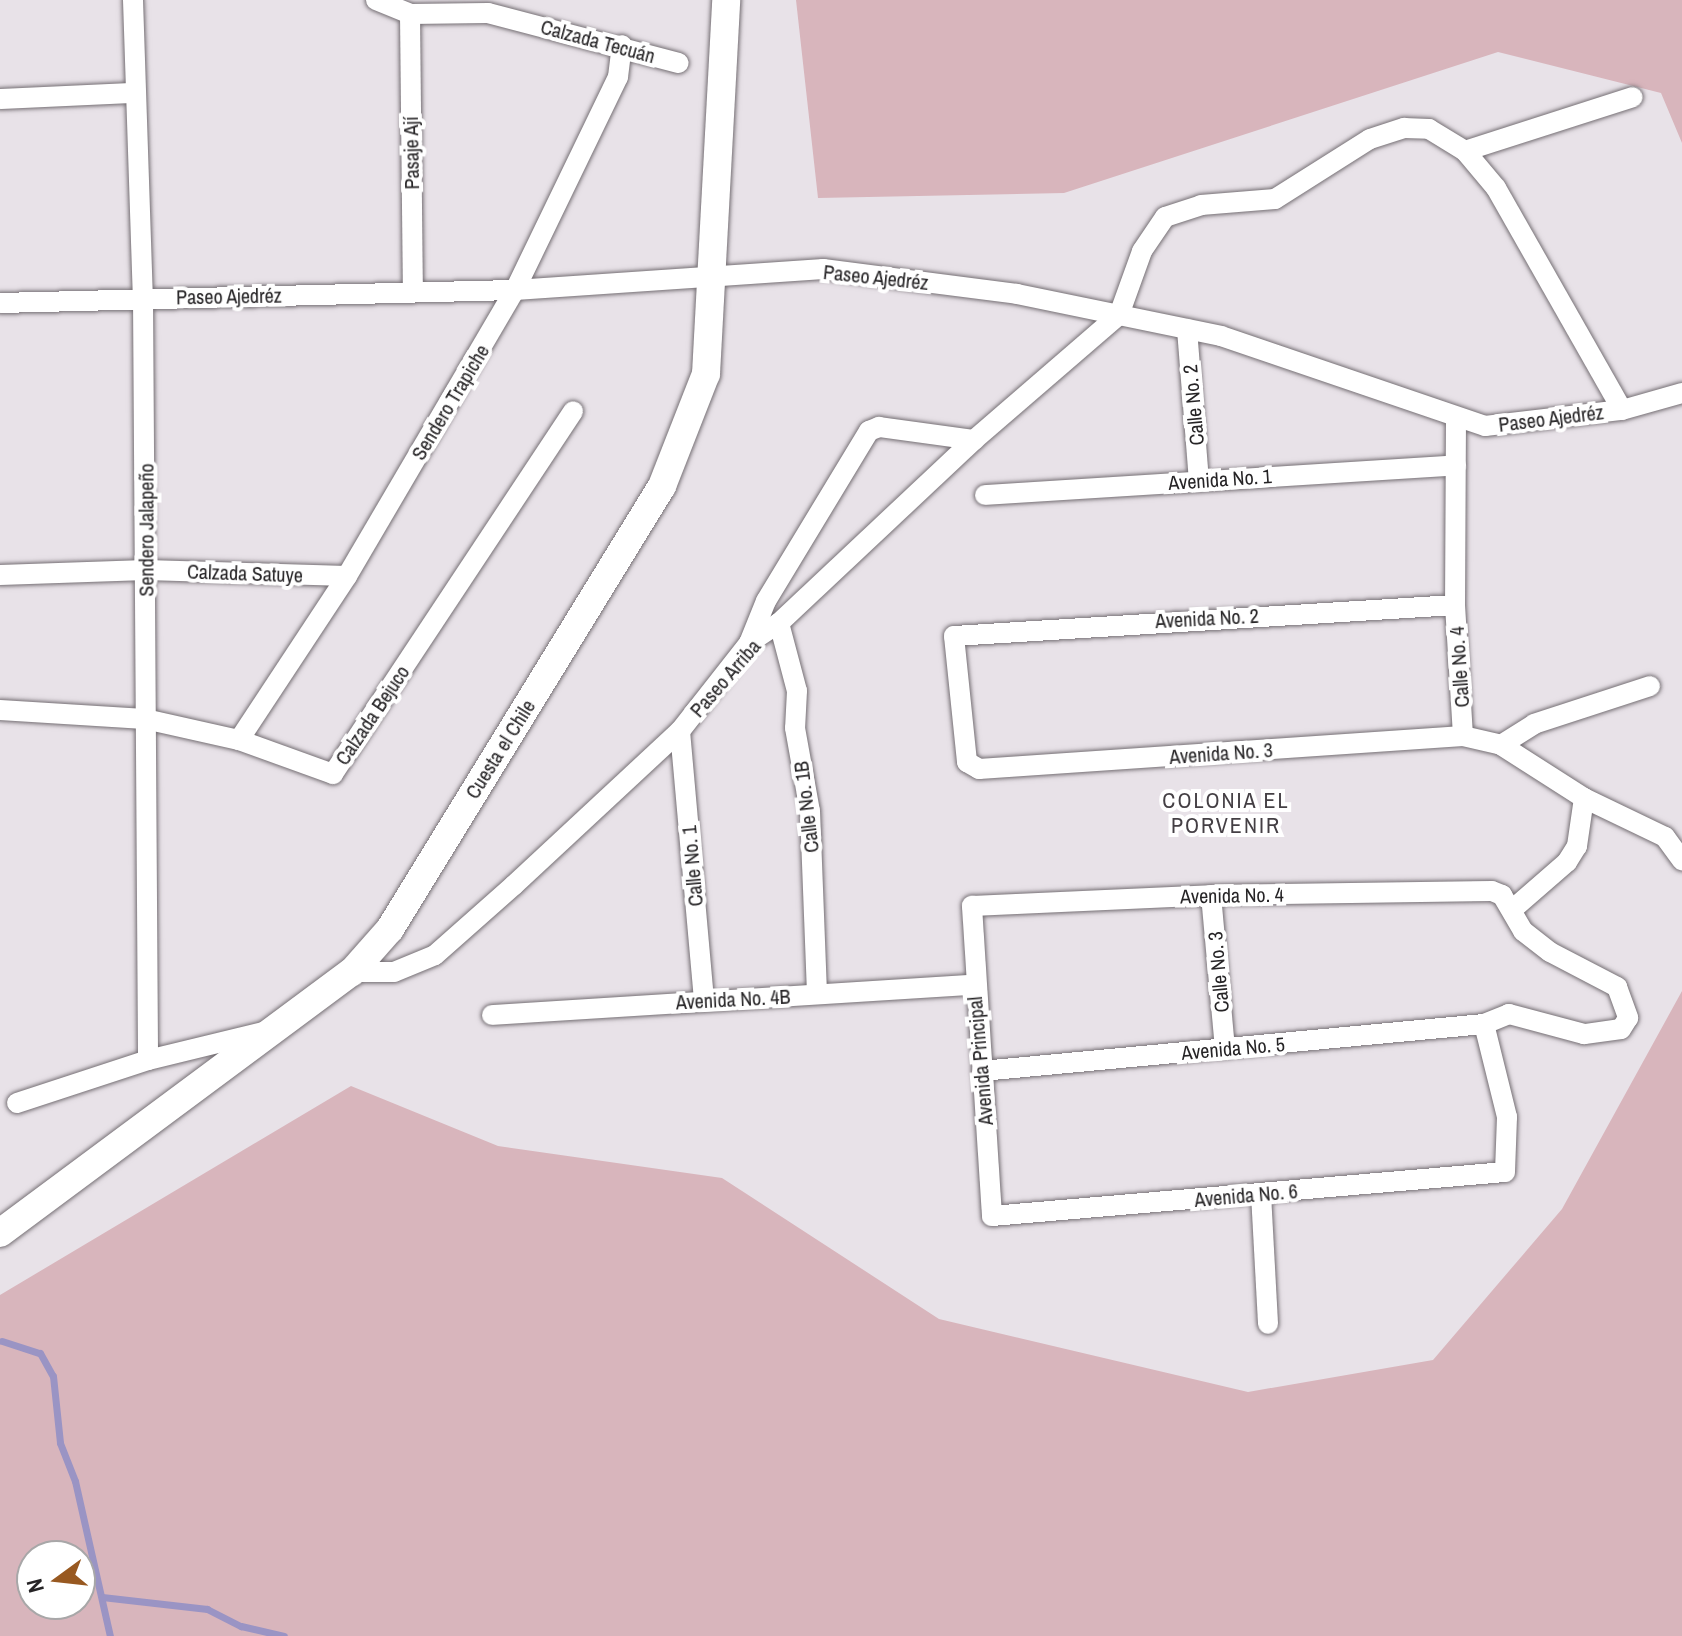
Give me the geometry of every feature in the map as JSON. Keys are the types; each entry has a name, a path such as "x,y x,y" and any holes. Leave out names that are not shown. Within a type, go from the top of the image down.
{"main road":[{"name":"Cuesta el Chile","path":"0,1233 352,972 390,929 662,486 706,374 724,97 726,0"}],"street":[{"name":"Sendero Jalapeño","path":"133,0 132,93 143,298 148,1060"},
{"name":"Calzada Tecuán","path":"376,0 410,14 488,13 622,45 679,63"},
{"name":"Pasaje Ají","path":"410,14 413,292"},
{"name":"Sendero Trapiche","path":"239,740 347,576 515,290 618,77 622,45"},
{"path":"0,99 132,93"},
{"path":"1465,151 1633,97"},
{"path":"1119,315 1142,251 1165,217 1201,205 1275,199 1370,139 1404,128 1429,129 1465,151 1496,188 1622,410"},
{"name":"Paseo Ajedréz","path":"0,303 515,290 713,280 823,269 1017,294 1187,329 1485,426 1622,410 1682,393"},
{"name":"Paseo Arriba","path":"352,972 394,972 435,955 680,731 749,643 779,623 974,440 1119,315"},
{"name":"Calle No. 2","path":"1187,329 1199,481"},
{"name":"Calzada Bejuco","path":"0,710 145,719 239,740 333,774 573,411"},
{"name":"Calle No. 4","path":"1456,418 1455,605 1463,736 1501,745 1584,798"},
{"path":"749,643 766,601 869,431 879,427 974,440"},
{"name":"Avenida No. 1","path":"985,495 1456,465"},
{"name":"Calzada Satuye","path":"0,575 146,570 347,576"},
{"name":"Avenida No. 2","path":"979,769 967,762 954,636 960,632 1455,605"},
{"name":"Calle No. 1B","path":"779,623 797,691 795,728 810,811 817,994"},
{"path":"1501,745 1534,724 1650,686"},
{"name":"Calle No. 1","path":"680,731 704,1001"},
{"name":"Avenida No. 3","path":"979,769 1463,736"},
{"path":"1484,1024 1509,1014 1584,1034 1621,1029 1628,1018 1617,987 1550,952 1523,931 1513,909 1552,878 1577,846 1584,798 1665,837 1682,860"},
{"name":"Avenida No. 4","path":"972,906 1211,895 1492,891 1513,909"},
{"name":"Calle No. 3","path":"1211,895 1225,1048"},
{"name":"Avenida Principal","path":"972,906 974,985 992,1216"},
{"name":"Avenida No. 4B","path":"492,1015 974,985"},
{"name":"Avenida No. 5","path":"982,1071 1484,1024"},
{"name":"Avenida No. 6","path":"992,1216 1501,1174 1507,1169 1507,1117 1484,1024"},
{"path":"17,1103 148,1060 274,1029"},
{"path":"1261,1194 1268,1324"}],"shaded area":[{"path":"796,0 1682,0 1682,143 1661,93 1498,52 1064,193 818,198"},
{"path":"1682,991 1682,1636 0,1636 0,1295 351,1086 498,1146 722,1178 939,1319 1248,1392 1433,1360 1562,1209"}],"waterway":[{"path":"2,1341 40,1353 53,1376 60,1443 75,1481 110,1636"},
{"path":"102,1597 207,1609 241,1626 284,1636"}],"district":[{"name":"COLONIA EL PORVENIR","path":"1226,812"}]}
